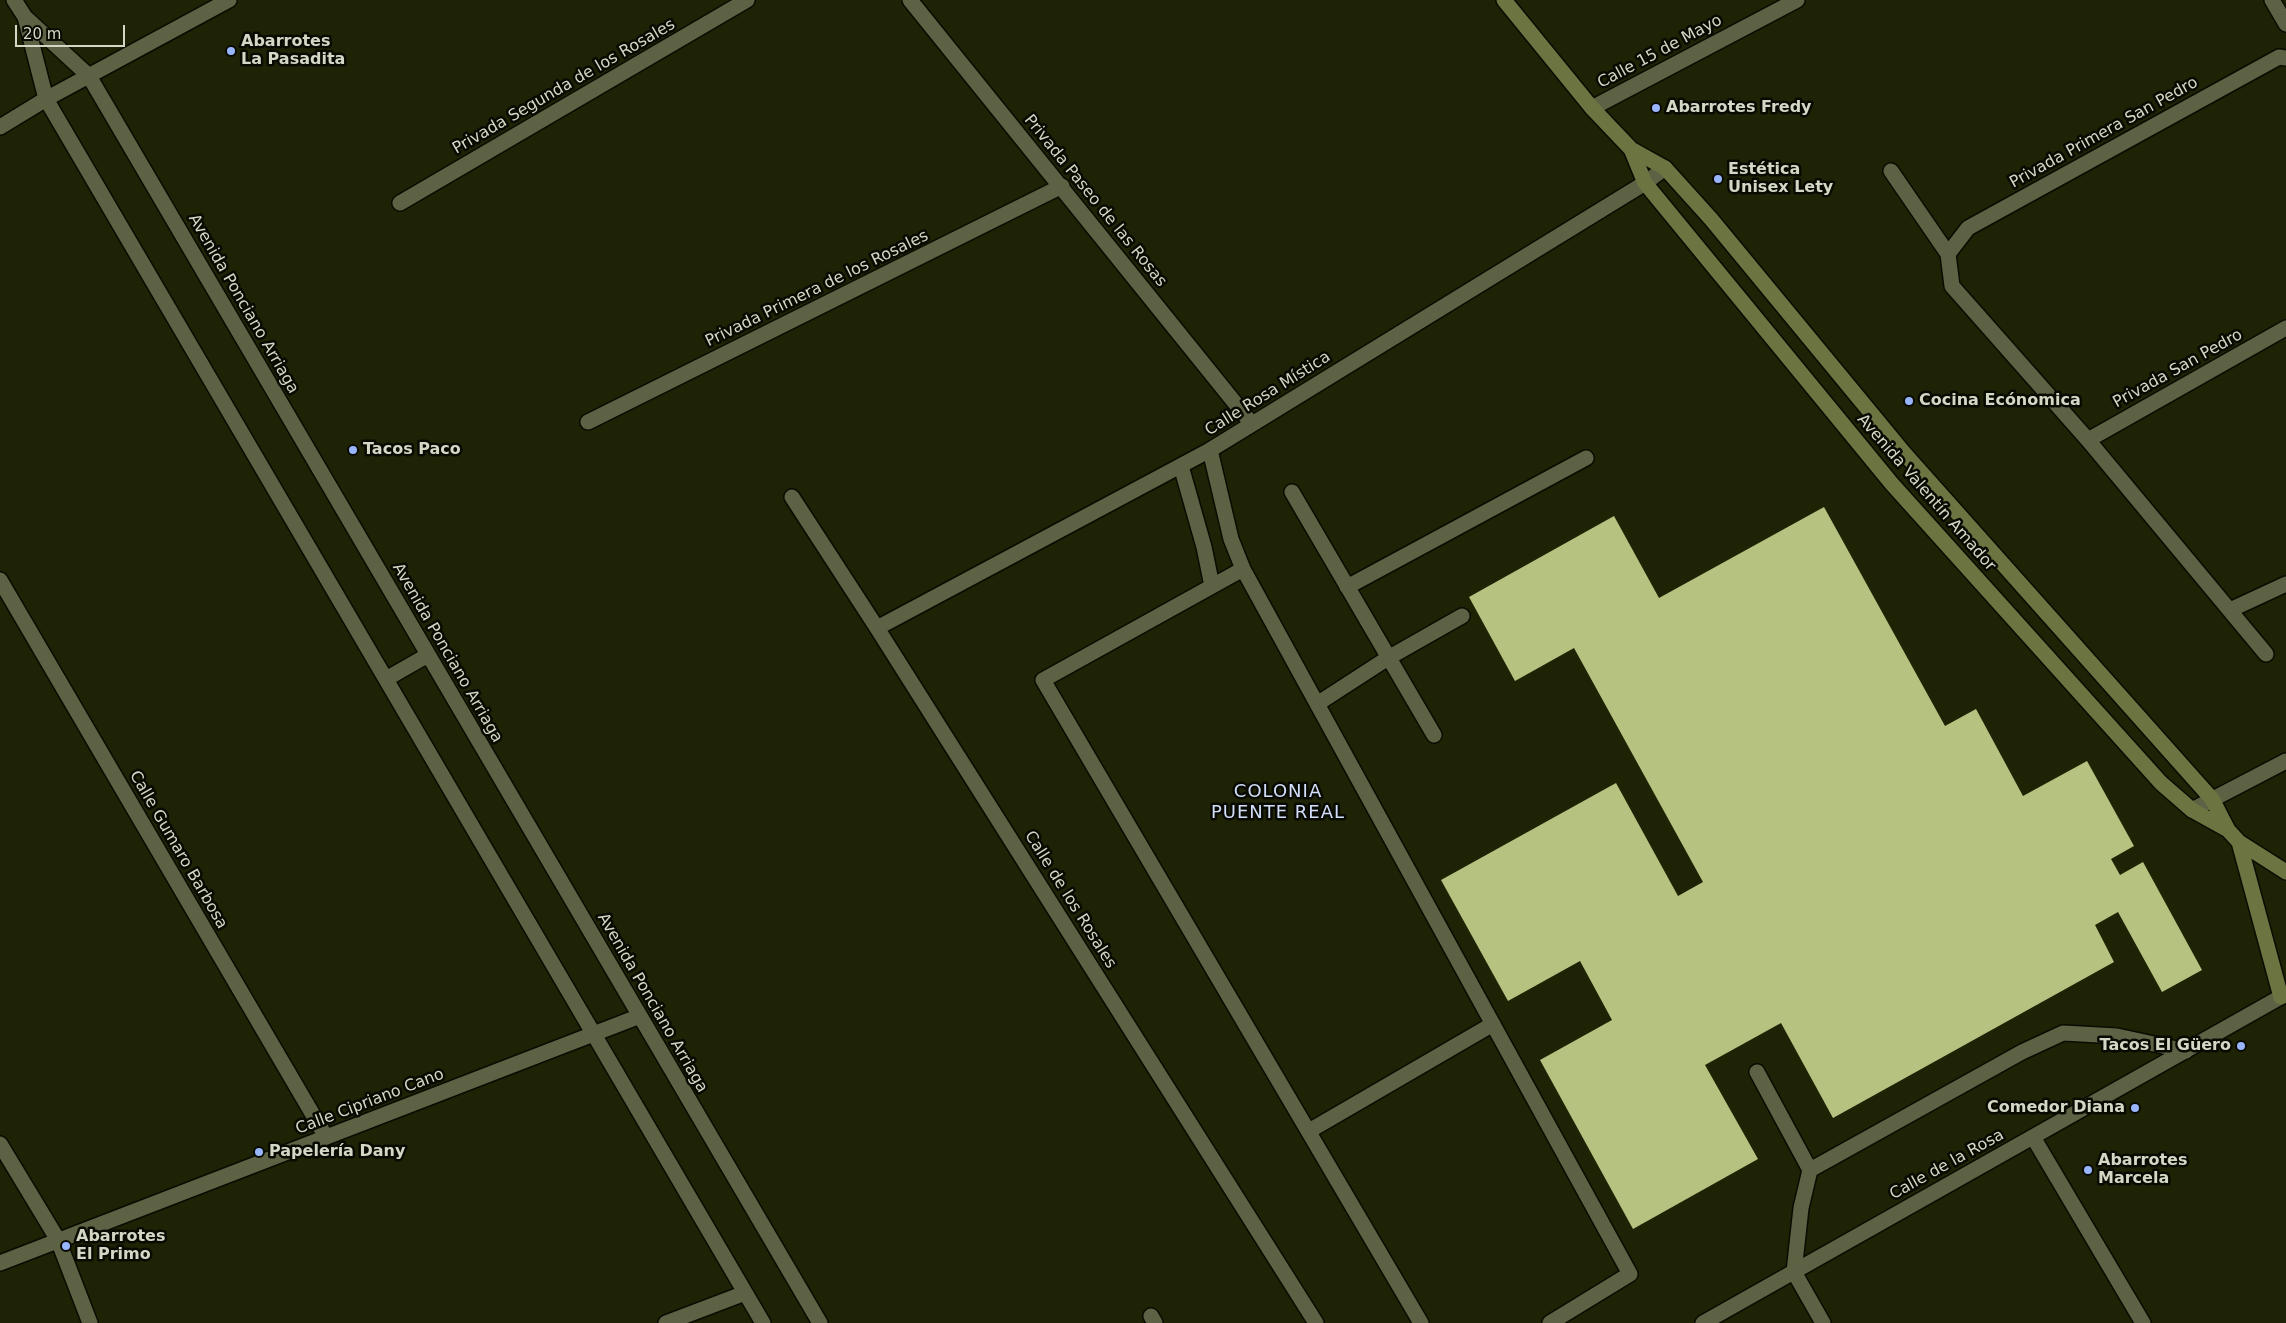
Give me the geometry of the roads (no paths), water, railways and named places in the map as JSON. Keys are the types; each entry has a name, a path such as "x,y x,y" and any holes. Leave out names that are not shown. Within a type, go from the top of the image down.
{"main road":[{"name":"Avenida Valentín Amador","path":"1504,0 1592,108 1631,149 1665,168 1712,219 1911,461 2212,799 2228,830 2239,842 2286,872"},
{"name":"Avenida Valentín Amador","path":"1631,149 1645,183 1892,484 2161,783 2192,810 2228,830"},
{"path":"2239,842 2284,999"}],"street":[{"name":"Avenida Ponciano Arriaga","path":"14,0 26,17 89,76 820,1323"},
{"name":"Privada Segunda de los Rosales","path":"400,203 747,0"},
{"name":"Privada Paseo de las Rosas","path":"910,0 1062,186 1252,424"},
{"name":"Calle 15 de Mayo","path":"1592,108 1797,0"},
{"path":"2272,0 2286,24"},
{"path":"0,126 226,1"},
{"name":"Avenida Ponciano Arriaga","path":"26,17 46,99 762,1323"},
{"name":"Privada Primera San Pedro","path":"1948,254 1968,228 2279,57 2286,58"},
{"name":"Calle Rosa Mística","path":"877,628 1210,450 1645,183 1665,168"},
{"path":"1891,171 1948,254 1952,286 2088,440 2266,654"},
{"name":"Privada Primera de los Rosales","path":"588,422 1062,186"},
{"name":"Privada San Pedro","path":"2088,440 2286,328"},
{"path":"1210,450 1231,540 1243,569 1630,1274 1550,1323"},
{"path":"1347,587 1586,458"},
{"path":"1181,466 1204,547 1212,586"},
{"path":"1292,492 1434,734"},
{"name":"Calle de los Rosales","path":"792,497 877,628 1316,1323"},
{"path":"1243,569 1043,680 1422,1323"},
{"name":"Calle Gumaro Barbosa","path":"0,580 326,1137"},
{"path":"2230,610 2286,584"},
{"path":"1317,704 1388,658 1462,616"},
{"path":"386,679 428,655"},
{"path":"2192,810 2286,761"},
{"name":"Calle de la Rosa","path":"1703,1323 2186,1051 2284,999"},
{"name":"Calle Cipriano Cano","path":"0,1263 640,1016"},
{"path":"1309,1131 1493,1024"},
{"path":"1810,1170 2022,1052 2063,1034 2117,1036 2186,1051"},
{"path":"1757,1072 1810,1170 1800,1208 1794,1272 1823,1323"},
{"path":"2033,1137 2143,1323"},
{"path":"0,1144 58,1240 90,1323"},
{"path":"666,1323 745,1293"}],"place":[{"name":"Abarrotes La Pasadita","path":"231,51"},
{"name":"Abarrotes Fredy","path":"1656,108"},
{"name":"Estética Unisex Lety","path":"1718,179"},
{"name":"Cocina Ecónomica","path":"1909,401"},
{"name":"Tacos Paco","path":"353,450"},
{"name":"Tacos El Güero","path":"2241,1046"},
{"name":"Comedor Diana","path":"2135,1108"},
{"name":"Papelería Dany","path":"259,1152"},
{"name":"Abarrotes Marcela","path":"2088,1170"},
{"name":"Abarrotes El Primo","path":"66,1246"}],"district":[{"name":"COLONIA PUENTE REAL","path":"1278,802"}]}
